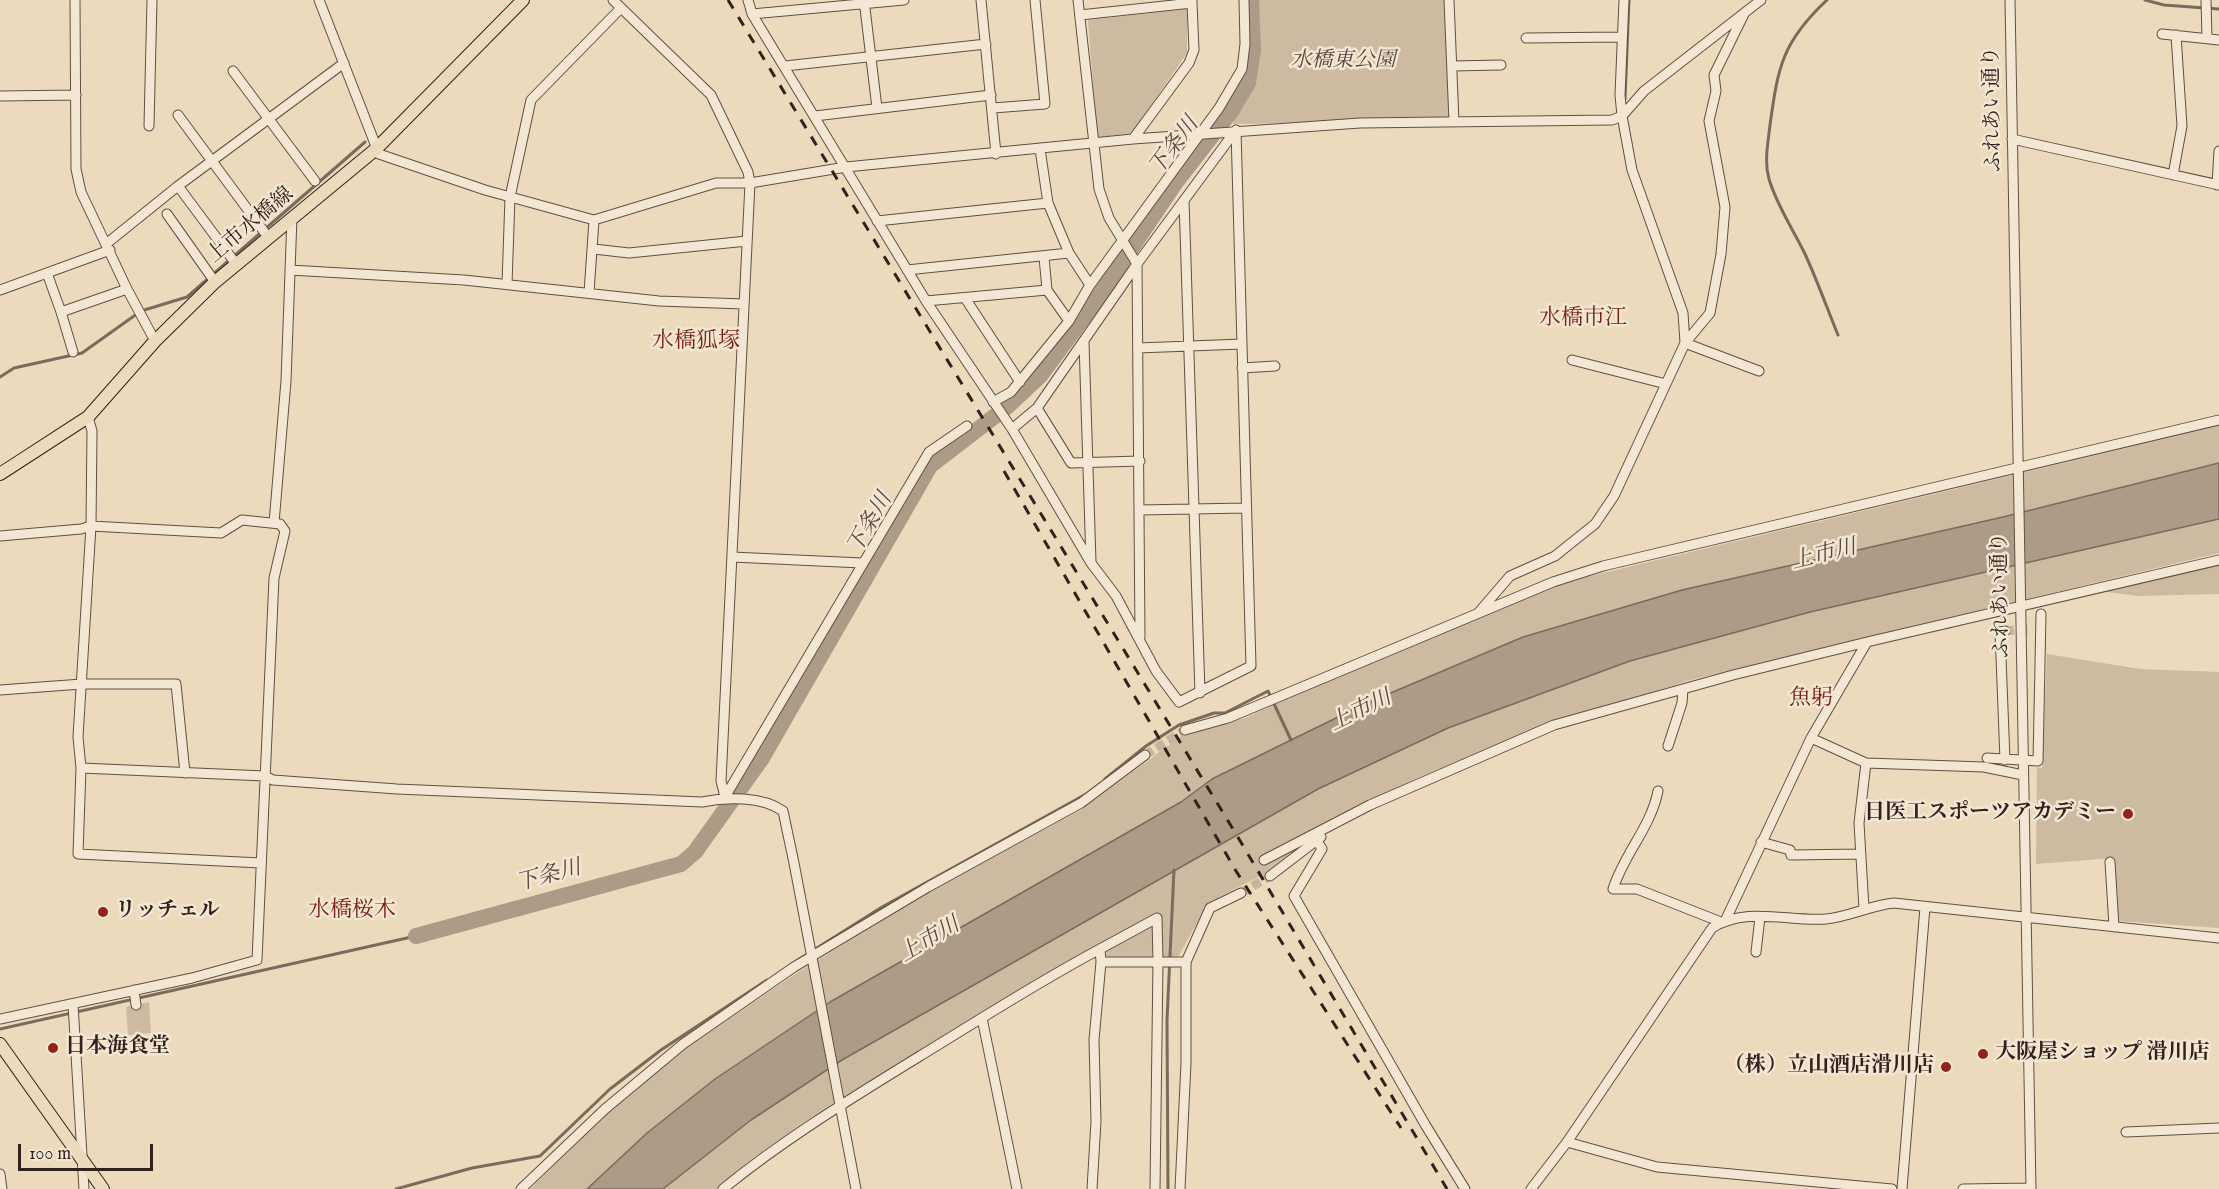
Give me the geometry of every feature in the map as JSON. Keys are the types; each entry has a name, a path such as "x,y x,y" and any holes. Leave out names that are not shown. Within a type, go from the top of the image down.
{"main road":[{"name":"上市水橋線","path":"0,474 88,417 156,341 215,282 376,149 523,0"},
{"path":"0,1044 103,1189"}],"street":[{"path":"75,0 78,180 81,192 127,289 156,341"},
{"path":"149,126 152,0"},
{"path":"319,0 376,149 380,154 415,168 594,220 704,185 750,183 846,167 1232,130 1360,123 1612,120 1622,116 1644,91 1761,0"},
{"path":"613,0 711,94 748,172 750,183 721,781 724,797"},
{"path":"748,0 752,14 926,302 1010,427 1091,563 1116,596 1156,671 1179,702 1251,666 1242,344 1232,130"},
{"path":"752,14 904,0"},
{"path":"981,0 996,154"},
{"path":"993,108 1045,104 1035,0"},
{"path":"1078,0 1092,143 1099,189 1109,218 1125,241 1135,262 1140,461 1140,639"},
{"path":"995,405 1020,382 1069,321 1090,285 1204,133 1242,69 1245,44 1244,0"},
{"path":"1449,0 1454,122"},
{"path":"1624,0 1622,116 1632,170 1683,313 1685,344"},
{"name":"ふれあい通り","path":"2010,0 2031,1188"},
{"path":"2206,0 2207,38"},
{"path":"865,2 877,108"},
{"path":"1080,15 1136,4 1192,2 1194,50 1189,63 1133,139"},
{"path":"507,285 510,197 531,100 621,8"},
{"path":"1477,613 1510,576 1555,556 1595,524 1614,496 1685,344 1710,313 1721,254 1725,207 1709,121 1716,92 1714,75 1745,12"},
{"path":"2162,34 2219,40"},
{"path":"2173,175 2182,126 2176,35"},
{"path":"1526,38 1622,37"},
{"path":"785,66 986,44"},
{"path":"0,290 108,247 178,186 344,63"},
{"path":"1452,66 1500,65"},
{"path":"233,71 268,121 315,181"},
{"path":"0,96 76,95"},
{"path":"814,116 991,95"},
{"path":"178,115 268,237"},
{"path":"1010,427 1037,408 1084,342 1135,262 1184,200 1232,130"},
{"path":"2012,139 2218,185 2219,152"},
{"path":"1040,149 1048,203 1069,253 1090,285"},
{"path":"178,186 236,264"},
{"path":"1184,200 1200,693"},
{"path":"877,221 1048,203"},
{"path":"167,214 215,282"},
{"path":"274,523 286,381 292,217"},
{"path":"589,293 594,249 594,220"},
{"path":"594,249 629,253 747,241"},
{"path":"907,270 1069,253"},
{"path":"1044,257 1047,290 1069,321"},
{"path":"290,270 464,279 659,301 744,304"},
{"path":"47,273 62,312 73,352"},
{"path":"62,312 127,289"},
{"path":"926,302 1047,290"},
{"path":"965,298 1020,382"},
{"path":"1084,342 1091,563"},
{"path":"1138,348 1242,344"},
{"path":"1685,344 1759,371"},
{"path":"1572,360 1665,384"},
{"path":"1242,368 1275,366"},
{"path":"1037,408 1071,463 1140,461"},
{"path":"88,417 92,431 91,526 78,737 81,768 78,854 261,863"},
{"path":"1185,730 1228,718 1553,582 1604,566 2018,472 2219,420"},
{"path":"724,797 929,452 967,426"},
{"path":"1140,510 1245,508"},
{"path":"0,536 81,529 91,526 221,533 242,520 280,524 285,531 274,578 257,960 73,1005 0,1019"},
{"path":"732,557 862,563"},
{"path":"1264,860 1433,776 1554,725 1683,688 2021,601 2219,560"},
{"path":"1986,758 2038,761 2036,628 2041,615"},
{"path":"2005,631 2000,632 2005,760"},
{"path":"1531,1189 1567,1142 1713,928 1724,921 1811,738 1867,642"},
{"path":"0,690 82,684 176,684 185,773"},
{"path":"1668,746 1682,703 1683,688"},
{"path":"1811,738 1866,763 1984,767 2023,775"},
{"path":"521,1189 605,1109 683,1044 812,957 928,887 1081,803 1145,755"},
{"path":"1864,909 1859,823 1866,763"},
{"path":"81,768 265,776 273,780 397,789 702,802 724,797 774,805 783,811 856,1189"},
{"path":"1658,791 1654,811 1618,875 1613,889 1637,890 1724,921 1760,917 1827,919 1894,903 2219,938"},
{"path":"1270,876 1317,841 1333,824"},
{"path":"1317,841 1322,849 1294,896 1426,1126 1465,1189"},
{"path":"1761,842 1790,850 1791,855 1861,854"},
{"path":"2110,862 2114,927"},
{"path":"1180,1189 1186,1063 1186,962 1210,908 1241,893"},
{"path":"1902,1189 1924,907"},
{"path":"1756,952 1760,917"},
{"path":"723,1189 770,1150 839,1103 1156,918 1158,962 1155,1189"},
{"path":"1092,1189 1096,1121 1094,1040 1101,962 1100,949"},
{"path":"1101,962 1186,962"},
{"path":"134,990 136,1005"},
{"path":"73,1005 84,1189"},
{"path":"982,1018 1017,1189"},
{"path":"2126,1132 2219,1128"},
{"path":"1567,1142 1657,1167 1892,1189"},
{"path":"0,1174 2,1189"},
{"path":"1963,1189 2031,1188"}],"green space":[{"name":"水橋東公園","path":"1251,0 1449,0 1454,122 1233,124 1234,110 1247,87 1251,71 1253,40"},
{"path":"1187,9 1187,53 1131,134 1097,137 1088,20"},
{"path":"2219,426 2219,463 2003,517 1755,573 1635,604 1523,637 1291,740 1212,779 1181,802 830,1002 720,1076 587,1189 530,1189 615,1106 677,1054 800,971 934,889 1081,810 1184,734 1245,718 1382,655 1541,591 1586,577"},
{"path":"2219,519 2219,553 1694,679 1535,729 1417,778 1332,820 1277,867 1208,903 1178,957 1093,958 1010,996 825,1108 749,1161 717,1189 663,1189 751,1120 842,1060 1318,789 1448,728 1630,661 1810,612"},
{"path":"2219,565 2219,594 2139,596 2099,591"},
{"name":"日医工スポーツアカデミー","path":"2047,654 2140,669 2219,672 2219,928 2118,921 2114,858 2036,864 2037,767 2042,768"},
{"path":"149,1002 151,1033 128,1035 126,1007"}],"water":[{"name":"上市川","path":"2219,463 2219,519 1810,612 1630,661 1448,728 1318,789 842,1060 751,1120 663,1189 587,1189 647,1133 715,1079 830,1002 1181,802 1212,779 1367,703 1523,637 1682,590 2003,517"}],"waterway":[{"name":"下条川","path":"416,936 681,864 695,852 762,758 930,466 1008,406 1040,376 1097,299 1176,182 1232,110 1248,83 1253,50 1251,0"},
{"path":"1625,99 1629,0"},
{"path":"1827,0 1800,29 1785,56 1773,105 1767,146 1767,166 1776,199 1805,254 1838,335"},
{"path":"2145,0 2164,5 2219,9"},
{"path":"0,377 14,368 82,353 141,311 187,297 365,142"},
{"path":"1105,779 1146,746 1179,725 1214,713 1225,713 1268,691 1291,740"},
{"path":"798,960 882,907 1088,793"},
{"path":"1168,1189 1167,1020 1174,870"},
{"path":"0,1029 416,936"},
{"path":"396,1189 472,1168 540,1156 610,1089 661,1050 767,980"}],"tunnel":[{"path":"2005,631 2032,628"},
{"path":"1145,755 1185,730"},
{"path":"1241,893 1270,876"}],"railway":[{"path":"728,0 1236,834 1447,1189"},
{"path":"1004,471 1236,871 1401,1128"}],"place":[{"name":"日医工スポーツアカデミー","path":"2128,814"},
{"name":"リッチェル","path":"103,912"},
{"name":"日本海食堂","path":"53,1048"},
{"name":"大阪屋ショップ 滑川店","path":"1983,1054"},
{"name":"（株）立山酒店滑川店","path":"1946,1067"}],"district":[{"name":"水橋市江","path":"1583,319"},
{"name":"水橋狐塚","path":"696,342"},
{"name":"魚躬","path":"1811,699"},
{"name":"水橋桜木","path":"352,911"}]}
